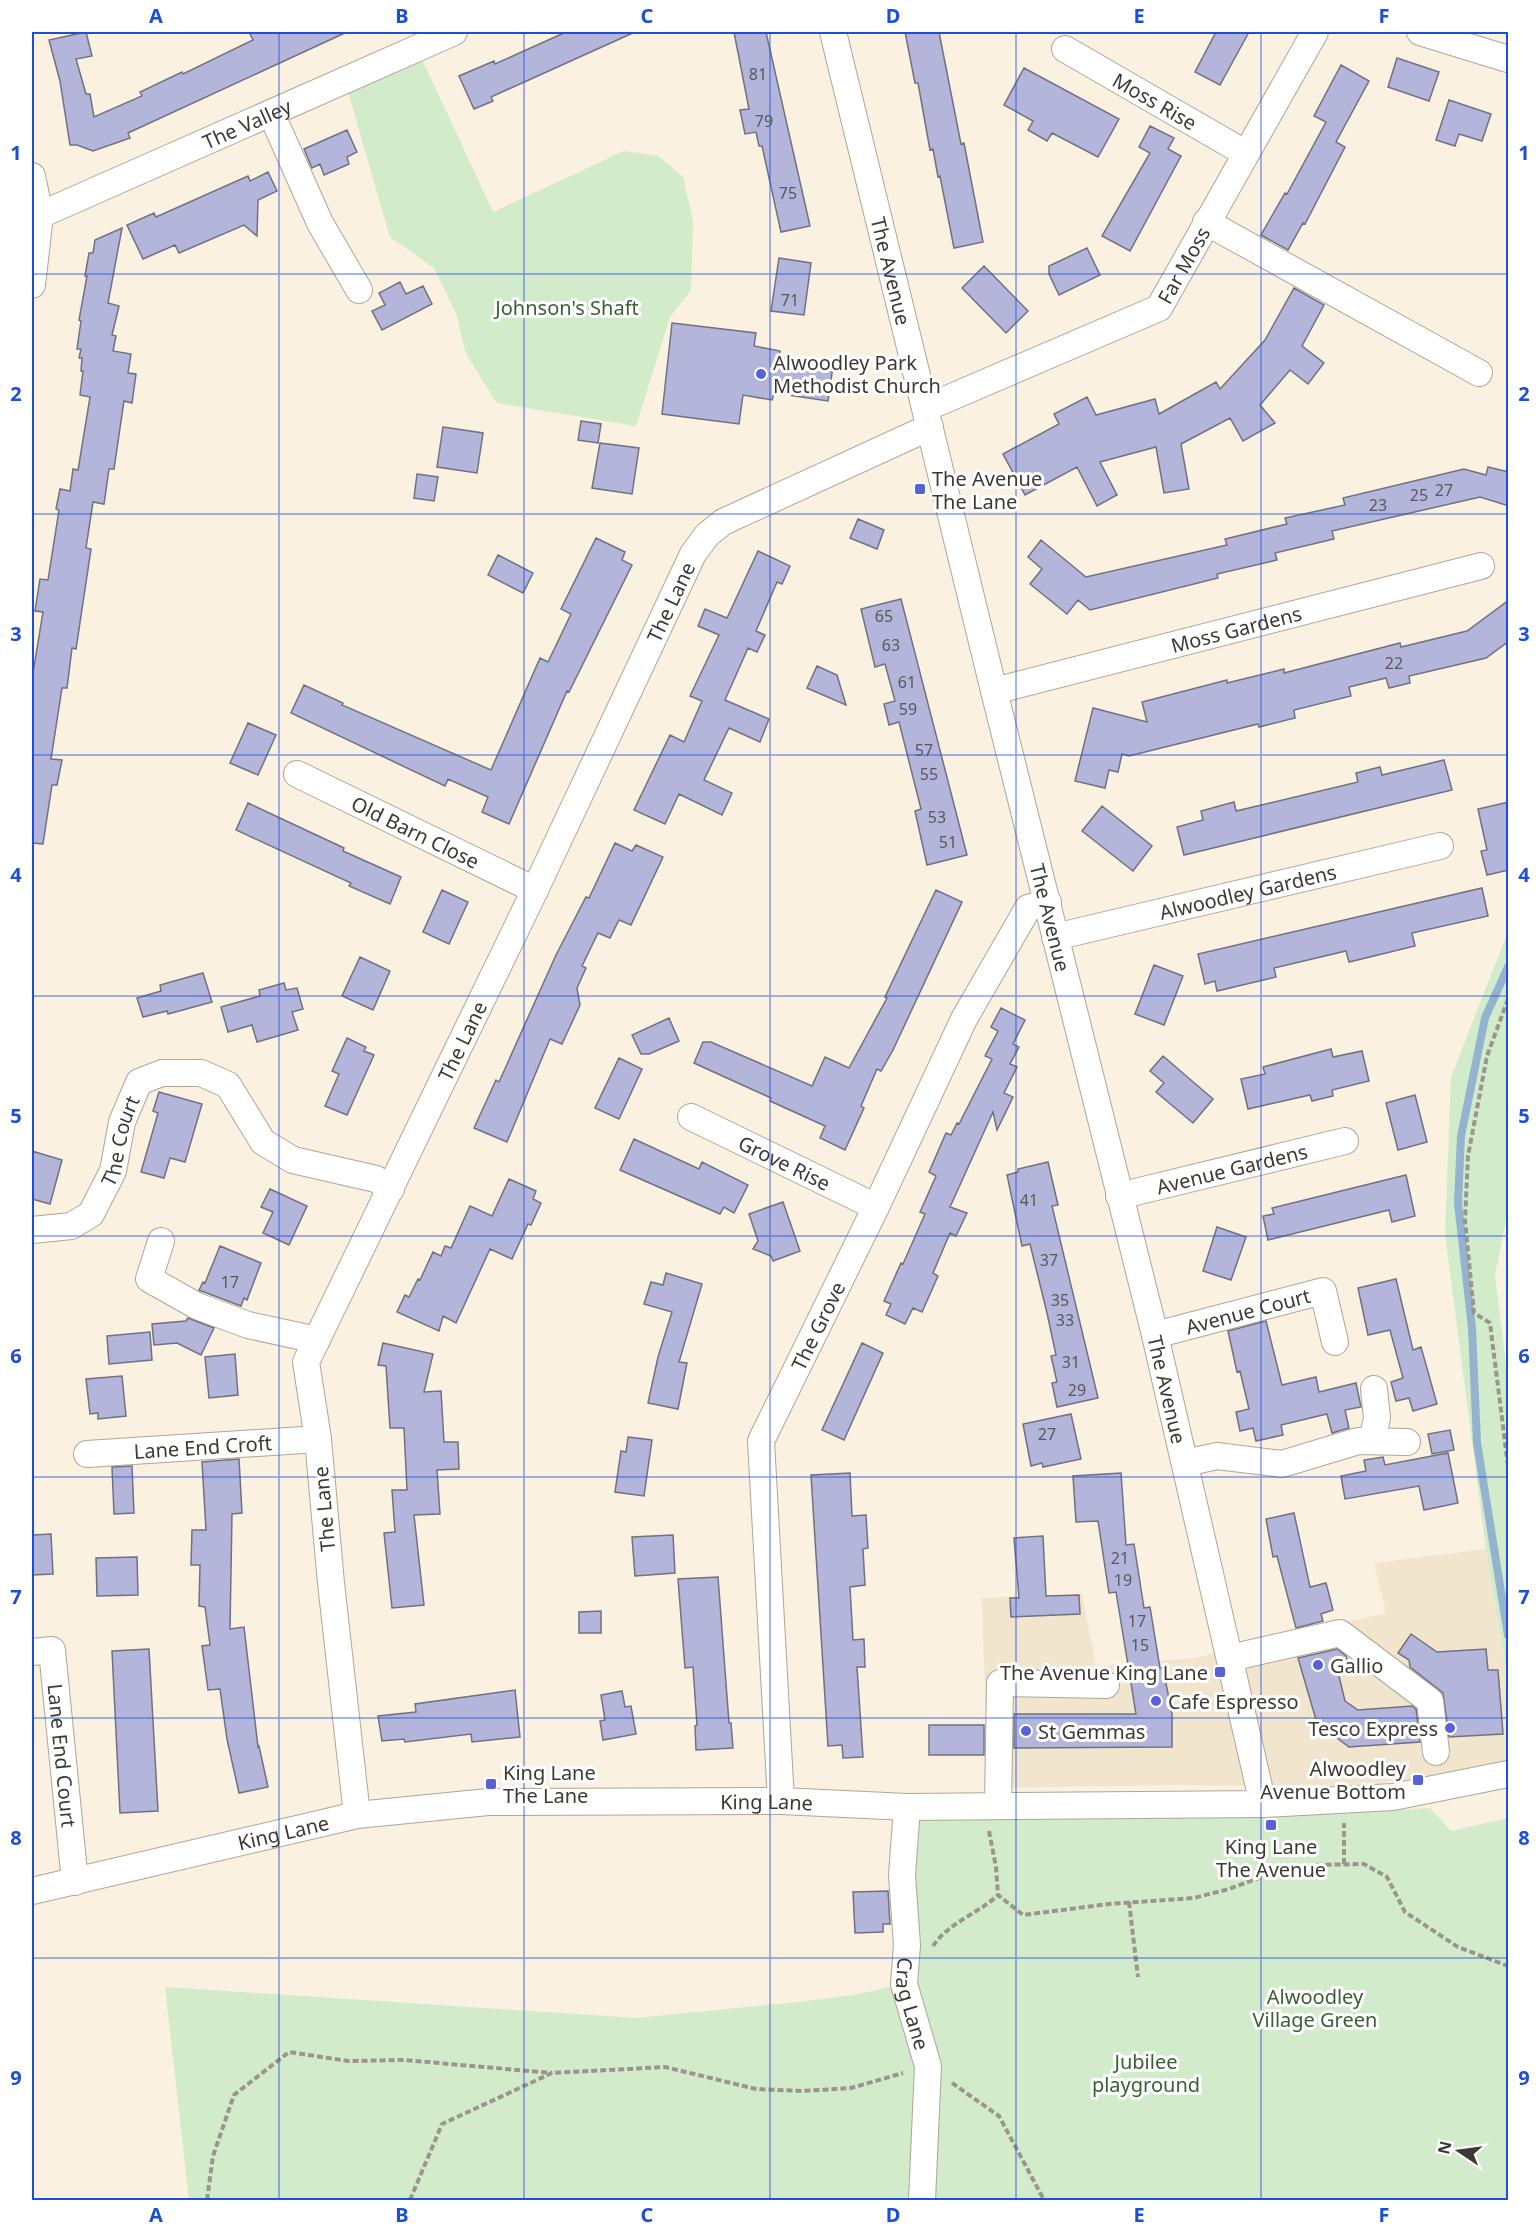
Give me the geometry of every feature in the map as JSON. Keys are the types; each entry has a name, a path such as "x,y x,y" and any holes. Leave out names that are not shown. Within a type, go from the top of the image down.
{"street":[{"name":"The Valley","path":"40,215 454,32"},
{"name":"The Avenue","path":"833,32 1155,1335 1263,1804"},
{"name":"Far Moss","path":"928,418 1158,308 1315,32"},
{"path":"1420,32 1509,58"},
{"name":"Moss Rise","path":"1065,49 1245,153"},
{"path":"271,113 320,223 359,290"},
{"path":"32,176 40,215 32,285"},
{"path":"1206,222 1479,373"},
{"name":"The Lane","path":"357,1815 332,1594 318,1439 306,1362 535,890 693,554 707,536 723,522 928,418"},
{"name":"Moss Gardens","path":"994,691 1481,566"},
{"name":"Old Barn Close","path":"297,774 535,890"},
{"name":"Alwoodley Gardens","path":"1055,937 1440,846"},
{"name":"The Grove","path":"781,1801 762,1441 964,1019 1028,908 1048,902"},
{"name":"The Court","path":"32,1230 71,1226 91,1214 113,1171 122,1122 139,1082 162,1073 201,1072 228,1085 263,1142 293,1160 376,1179 391,1189"},
{"name":"Grove Rise","path":"691,1117 876,1207"},
{"name":"Avenue Gardens","path":"1119,1196 1345,1141"},
{"path":"161,1241 149,1279 197,1306 248,1325 317,1340"},
{"name":"Avenue Court","path":"1155,1335 1323,1291 1335,1342"},
{"path":"1372,1441 1377,1418 1374,1389"},
{"name":"Lane End Croft","path":"87,1454 318,1439"},
{"path":"1185,1463 1217,1456 1282,1464 1358,1441 1407,1442"},
{"path":"1230,1658 1340,1633 1430,1701 1436,1752"},
{"name":"Lane End Court","path":"32,1652 52,1650 75,1882"},
{"path":"988,1806 1000,1683 1106,1685"},
{"name":"King Lane","path":"32,1891 357,1815 488,1802 781,1801 907,1807 1263,1804 1393,1797 1509,1774"},
{"path":"907,1807 906,1848 909,1858 916,1866"},
{"name":"Crag Lane","path":"907,1807 902,1875 907,1946 904,1984 928,2066 922,2200"}],"path":[{"path":"1509,999 1487,1056 1468,1156 1465,1220 1474,1313 1490,1323 1509,1466"},
{"path":"1344,1864 1345,1800"},
{"path":"988,1806 986,1819 996,1867 998,1895 1023,1915 1129,1902 1194,1898 1229,1889 1272,1873 1314,1864 1364,1864 1387,1877 1405,1912 1458,1947 1509,1966"},
{"path":"931,1948 938,1939 998,1895"},
{"path":"1129,1902 1138,1977"},
{"path":"207,2200 213,2156 234,2095 289,2052 348,2061 404,2060 552,2073 665,2067 756,2089 802,2091 850,2088 928,2066 999,2116 1044,2200"},
{"path":"410,2200 442,2124 552,2073"}],"shaded area":[{"path":"1486,1549 1508,1681 1508,1761 1427,1777 1348,1786 1179,1785 988,1788 982,1598 1082,1594 1096,1666 1195,1658 1386,1613 1374,1563"}],"green space":[{"name":"Johnson's Shaft","path":"421,57 493,212 624,151 658,156 683,177 693,221 691,290 670,317 636,426 497,403 466,354 456,313 434,268 390,237 347,88"},
{"path":"1508,932 1508,1210 1495,1275 1508,1381 1508,1681 1486,1549 1445,1234 1451,1077"},
{"path":"902,1807 1131,1816 1332,1814 1430,1808 1451,1831 1508,1818 1508,2200 189,2200 165,1987 636,2018 807,2001 854,1995 904,1984"}],"building":[{"path":"86,32 92,56 76,59 86,94 90,94 94,117 142,96 140,92 253,40 249,32 347,32 128,133 130,138 93,151 70,145 60,81 49,40"},
{"path":"566,32 635,32 491,97 493,101 474,109 459,76 494,61 495,64"},
{"path":"734,32 766,32 810,226 781,232 762,146 759,146 756,132 745,134 740,110 749,109"},
{"path":"905,32 939,32 983,242 954,248 940,176 938,177 933,149 930,150 918,83 915,83"},
{"path":"1216,32 1249,32 1220,85 1195,72"},
{"path":"1397,58 1439,72 1429,101 1388,87"},
{"path":"1341,65 1369,81 1336,142 1345,147 1305,224 1303,223 1288,250 1261,235 1285,193 1287,194 1326,122 1314,116"},
{"path":"1024,68 1119,119 1098,157 1052,133 1047,141 1028,130 1033,121 1004,105"},
{"path":"1449,100 1491,114 1482,141 1459,134 1455,146 1436,140"},
{"path":"1150,126 1174,138 1168,149 1181,156 1130,251 1102,236 1150,153 1139,147"},
{"path":"347,130 357,152 347,157 349,164 324,175 320,164 312,168 304,149"},
{"path":"268,172 277,191 258,200 257,236 244,225 179,253 175,245 143,259 127,225 154,213 156,217 248,176 250,181"},
{"path":"122,228 108,303 119,306 112,335 116,336 113,351 131,354 128,373 136,374 132,403 124,401 114,469 109,469 104,504 93,502 86,548 91,549 76,649 72,648 67,688 62,688 51,759 62,760 57,785 52,785 43,844 32,843 32,679 43,612 35,611 40,579 48,580 60,489 70,491 73,469 78,470 90,397 80,395 83,371 81,371 82,358 79,358 81,349 77,349 89,253 93,253 95,240"},
{"path":"1087,248 1100,275 1059,295 1049,274 1049,266"},
{"path":"779,258 811,263 804,315 771,311"},
{"path":"984,266 1028,311 1006,333 962,288"},
{"path":"400,282 406,294 423,286 432,304 382,330 372,311 385,305 379,293"},
{"path":"1294,288 1324,305 1302,346 1324,363 1308,384 1290,370 1260,405 1275,423 1243,441 1230,418 1181,444 1189,489 1164,493 1156,447 1100,462 1117,495 1097,506 1077,467 1025,495 1003,454 1059,424 1054,414 1087,397 1096,415 1155,399 1159,414 1216,382 1220,389 1265,340"},
{"path":"672,323 756,333 754,346 780,351 779,357 833,366 828,401 774,393 772,400 743,395 739,424 662,414"},
{"path":"581,421 601,424 598,443 578,440"},
{"path":"443,427 483,433 477,473 437,467"},
{"path":"600,443 639,448 632,494 592,488"},
{"path":"1488,467 1509,472 1509,506 1480,497 1332,531 1334,539 1275,553 1277,560 1217,574 1218,578 1090,610 1078,600 1067,614 1030,584 1042,569 1028,557 1041,540 1086,577 1227,545 1225,539 1287,524 1285,518 1345,505 1343,498 1464,469 1486,475"},
{"path":"417,474 438,477 434,501 414,498"},
{"path":"858,519 884,530 877,549 850,538"},
{"path":"596,538 625,552 622,560 632,565 569,692 567,691 509,824 482,812 488,797 448,779 445,786 291,713 304,685 343,703 342,705 491,770 540,658 548,662 571,614 561,609"},
{"path":"758,551 790,566 782,584 777,582 756,631 765,635 757,652 748,648 725,700 769,719 760,742 729,728 704,780 732,793 722,815 679,794 665,824 634,810 670,735 684,742 702,701 690,696 719,635 698,626 705,609 727,618"},
{"path":"498,555 533,573 523,593 488,575"},
{"path":"901,599 967,855 927,865 915,811 921,809 899,722 889,725 884,704 895,701 885,664 875,667 861,609"},
{"path":"1509,600 1509,641 1486,658 1409,676 1410,683 1389,688 1386,678 1349,687 1351,696 1294,710 1295,718 1259,727 1258,724 1129,756 1122,754 1118,772 1109,770 1105,788 1075,781 1093,708 1147,722 1142,702 1227,680 1227,683 1284,669 1284,673 1400,643 1401,647 1467,631"},
{"path":"817,666 837,675 846,705 807,688"},
{"path":"248,723 276,735 258,775 230,763"},
{"path":"1444,760 1452,790 1184,855 1177,827 1203,820 1201,811 1234,802 1236,811 1358,782 1356,773 1380,767 1382,775"},
{"path":"1509,802 1509,870 1487,875 1481,851 1487,850 1478,809"},
{"path":"248,803 344,848 343,851 401,877 390,904 349,886 351,883 236,830"},
{"path":"1102,806 1152,846 1133,871 1082,831"},
{"path":"615,843 632,851 636,845 663,857 631,925 619,920 610,938 598,933 582,966 586,968 577,988 580,1005 562,1044 550,1039 507,1142 474,1128 496,1080 499,1082 556,955 586,897 589,898"},
{"path":"1482,888 1488,916 1412,933 1415,946 1349,962 1346,951 1274,968 1276,977 1217,991 1215,981 1205,984 1198,954"},
{"path":"442,890 468,902 449,944 423,932"},
{"path":"936,890 962,902 893,1050 881,1071 877,1069 861,1106 864,1108 845,1150 820,1138 825,1126 770,1101 771,1098 694,1063 703,1042 711,1042 812,1086 825,1057 849,1068 887,998 885,997"},
{"path":"360,957 390,971 373,1010 342,996"},
{"path":"1154,965 1183,976 1164,1025 1135,1014"},
{"path":"203,973 212,1002 168,1014 167,1011 143,1017 137,998 161,991 160,985"},
{"path":"284,983 286,990 297,988 303,1009 292,1012 298,1030 257,1042 252,1025 228,1032 221,1007 260,996 259,990"},
{"path":"1001,1008 1025,1020 1013,1044 1019,1047 1010,1064 1017,1067 1004,1093 1013,1097 997,1130 993,1112 950,1207 967,1213 956,1236 950,1233 933,1273 938,1276 922,1312 913,1308 905,1324 886,1315 891,1304 884,1301 925,1214 920,1212 936,1176 929,1172 946,1133 951,1135 957,1123 959,1124 992,1059 985,1056 998,1031 991,1027"},
{"path":"669,1018 679,1041 649,1054 641,1054 632,1035"},
{"path":"347,1038 366,1047 364,1051 374,1055 347,1115 325,1106 339,1074 332,1071"},
{"path":"1331,1049 1333,1057 1362,1051 1369,1081 1332,1090 1333,1096 1312,1101 1310,1095 1248,1109 1241,1079 1265,1074 1263,1067"},
{"path":"1163,1056 1213,1099 1193,1123 1156,1092 1164,1083 1150,1071"},
{"path":"619,1058 642,1069 619,1119 595,1108"},
{"path":"159,1092 202,1104 185,1162 170,1158 164,1178 141,1172 158,1113 153,1111"},
{"path":"1415,1095 1427,1142 1398,1150 1386,1103"},
{"path":"634,1139 699,1169 702,1162 748,1185 734,1213 724,1207 720,1214 620,1170"},
{"path":"32,1151 62,1160 50,1204 32,1199"},
{"path":"1048,1162 1058,1205 1052,1206 1098,1398 1057,1407 1052,1383 1057,1382 1051,1356 1056,1355 1047,1313 1030,1244 1022,1246 1007,1175 1018,1172 1018,1169"},
{"path":"1406,1175 1415,1216 1392,1222 1389,1210 1268,1240 1263,1216 1274,1214 1272,1208"},
{"path":"509,1179 536,1191 533,1199 541,1203 531,1225 528,1224 512,1259 490,1249 456,1323 443,1316 439,1331 397,1312 405,1295 409,1297 418,1279 420,1280 433,1252 441,1256 445,1246 451,1248 470,1206 492,1216"},
{"path":"270,1189 307,1206 289,1245 263,1233 273,1212 261,1207"},
{"path":"783,1202 800,1251 773,1261 771,1256 753,1249 758,1241 749,1214"},
{"path":"1217,1227 1246,1237 1231,1280 1203,1271"},
{"path":"220,1246 261,1263 247,1300 244,1298 241,1306 199,1290 203,1282 205,1283"},
{"path":"666,1273 702,1284 679,1362 687,1363 678,1409 648,1403 658,1357 672,1312 644,1304 651,1282 663,1285"},
{"path":"1396,1279 1413,1350 1421,1347 1437,1404 1413,1411 1409,1398 1396,1401 1391,1382 1403,1378 1390,1330 1368,1335 1358,1288"},
{"path":"188,1318 214,1328 201,1355 177,1343 154,1345 152,1324 186,1321"},
{"path":"1266,1321 1282,1385 1316,1377 1319,1392 1356,1383 1361,1407 1345,1410 1349,1428 1332,1433 1327,1414 1281,1425 1283,1435 1256,1441 1253,1428 1240,1431 1236,1412 1249,1409 1240,1371 1237,1372 1228,1331"},
{"path":"150,1332 152,1360 109,1364 107,1336"},
{"path":"383,1343 433,1354 424,1392 441,1391 444,1442 458,1442 459,1469 437,1470 440,1514 414,1515 424,1605 392,1608 384,1533 395,1532 392,1490 407,1490 404,1428 390,1428 386,1366 378,1365"},
{"path":"862,1343 883,1353 844,1440 822,1430"},
{"path":"235,1354 238,1395 209,1398 205,1357"},
{"path":"122,1376 126,1416 98,1419 98,1413 90,1414 86,1379"},
{"path":"1071,1414 1081,1459 1043,1467 1042,1463 1031,1466 1023,1424"},
{"path":"1450,1430 1454,1450 1432,1454 1428,1434"},
{"path":"628,1437 652,1440 644,1496 615,1492 621,1451 626,1452"},
{"path":"1448,1453 1458,1503 1424,1510 1419,1486 1345,1499 1341,1476 1366,1471 1364,1460 1383,1457 1385,1465"},
{"path":"239,1459 242,1513 232,1514 230,1629 244,1627 258,1747 268,1787 239,1793 227,1739 220,1689 208,1690 202,1646 210,1645 205,1607 199,1606 200,1565 191,1565 192,1530 206,1530 202,1462"},
{"path":"132,1466 134,1513 114,1514 112,1467"},
{"path":"850,1473 852,1516 866,1515 868,1548 863,1549 865,1585 850,1587 853,1640 864,1639 865,1667 857,1667 863,1757 843,1758 842,1745 828,1746 811,1475"},
{"path":"1121,1473 1126,1545 1134,1544 1144,1608 1150,1607 1160,1668 1163,1668 1172,1714 1172,1747 1014,1748 1014,1714 1136,1714 1116,1592 1109,1593 1098,1521 1076,1522 1073,1476"},
{"path":"1294,1513 1310,1587 1326,1583 1333,1610 1321,1614 1323,1621 1296,1628 1277,1556 1273,1557 1266,1519"},
{"path":"51,1534 53,1574 32,1575 32,1535"},
{"path":"673,1535 675,1573 635,1576 632,1537"},
{"path":"1043,1536 1046,1596 1079,1595 1080,1614 1011,1617 1010,1598 1019,1598 1014,1538"},
{"path":"137,1557 138,1595 97,1596 96,1558"},
{"path":"718,1577 729,1723 731,1723 733,1748 696,1750 695,1726 697,1725 693,1667 685,1668 678,1579"},
{"path":"601,1611 601,1633 579,1633 579,1612"},
{"path":"1411,1634 1437,1652 1486,1649 1488,1670 1498,1670 1503,1734 1449,1737 1443,1693 1410,1667 1409,1660 1398,1653"},
{"path":"149,1649 158,1811 120,1813 112,1651"},
{"path":"1337,1649 1346,1656 1350,1669 1338,1672 1345,1701 1358,1710 1412,1706 1416,1709 1420,1742 1349,1747 1317,1723 1298,1658"},
{"path":"515,1690 520,1737 472,1742 471,1734 405,1742 404,1739 382,1741 378,1716 416,1712 415,1704"},
{"path":"622,1691 625,1707 631,1706 636,1734 603,1740 600,1721 605,1720 601,1695"},
{"path":"929,1725 984,1725 984,1755 929,1755"},
{"path":"888,1891 890,1924 883,1924 883,1932 855,1933 853,1892"}],"waterway":[{"path":"1508,967 1485,1018 1461,1136 1458,1203 1472,1328 1477,1443 1508,1635"}],"place":[{"name":"Alwoodley Park Methodist Church","path":"761,374"},
{"name":"The Avenue The Lane","path":"920,489"},
{"name":"Gallio","path":"1318,1665"},
{"name":"The Avenue King Lane","path":"1220,1672"},
{"name":"Cafe Espresso","path":"1156,1701"},
{"name":"Tesco Express","path":"1450,1728"},
{"name":"St Gemmas","path":"1026,1731"},
{"name":"Alwoodley Avenue Bottom","path":"1418,1780"},
{"name":"King Lane The Lane","path":"491,1784"},
{"name":"King Lane The Avenue","path":"1271,1825"}],"park label":[{"name":"Alwoodley Village Green","path":"1315,2008"},
{"name":"Jubilee playground","path":"1146,2072"}]}
